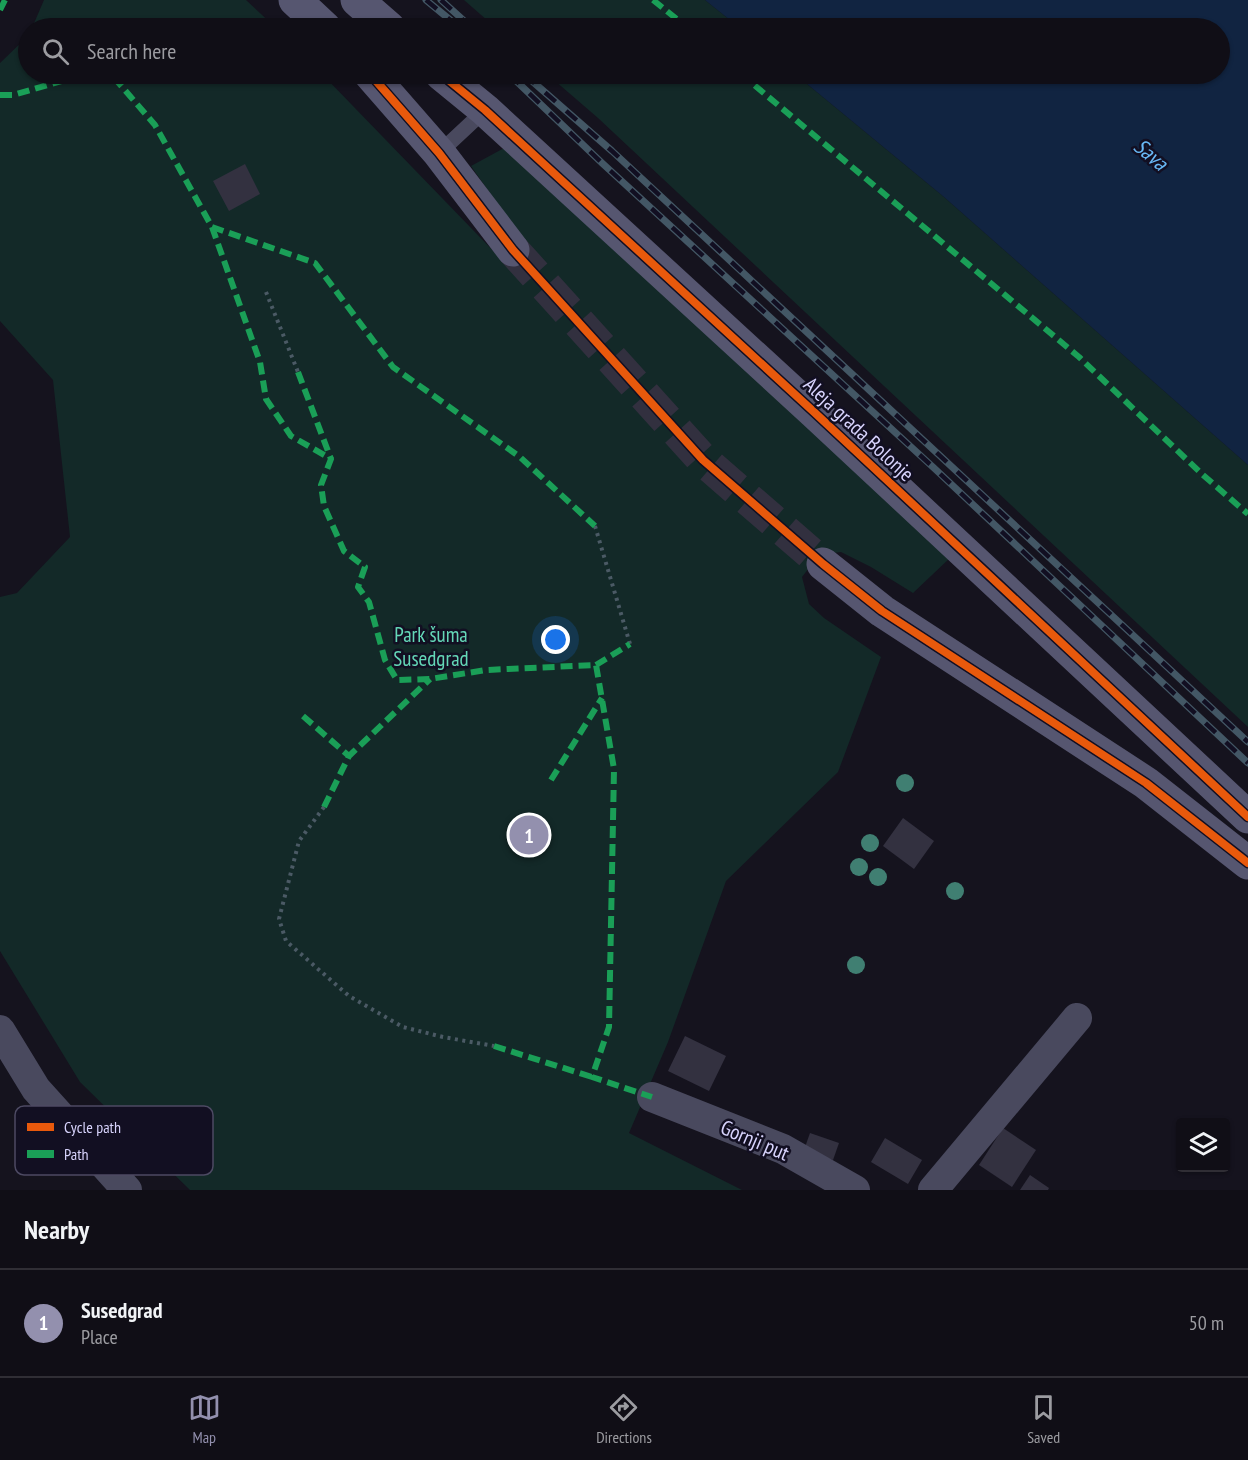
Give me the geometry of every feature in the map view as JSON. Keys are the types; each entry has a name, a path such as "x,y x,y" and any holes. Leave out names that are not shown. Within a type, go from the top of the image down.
{"main road":[{"path":"295,0 314,18"},
{"path":"357,0 378,18"},
{"path":"379,84 439,153 513,250"},
{"name":"Aleja grada Bolonje","path":"453,84 485,110 831,428 1248,817"},
{"path":"823,564 882,611 1146,783 1248,863"}],"street":[{"path":"933,1190 1077,1018"},
{"path":"0,1030 36,1089 51,1106"},
{"name":"Gornji put","path":"652,1097 783,1149 855,1190"},
{"path":"113,1175 127,1190"}],"lane":[{"path":"439,153 485,110"}],"path":[{"path":"266,292 298,372"},
{"path":"595,526 630,644"},
{"path":"324,807 299,841 279,919 286,941 349,996 404,1027 494,1046"}],"green space":[{"path":"44,0 246,0 265,18 36,18"},
{"path":"464,0 705,0 728,18 485,18"},
{"name":"Park šuma Susedgrad","path":"18,46 18,84 332,84 503,261 531,252 471,166 506,147 951,557 913,593 871,567 841,552 819,555 802,577 809,604 824,618 881,657 838,772 726,881 668,1042 629,1133 742,1190 190,1190 175,1175 213,1175 213,1106 104,1106 80,1082 0,951 0,597 17,593 70,537 53,380 0,321 0,63"},
{"path":"559,84 807,84 944,197 1248,465 1248,727 598,118"}],"water":[{"name":"Sava","path":"705,0 1248,0 1248,465 944,197 807,84 1230,84 1230,18 728,18"}],"building":[{"path":"245,164 260,194 229,211 213,181"},
{"path":"903,818 934,841 914,869 883,846"},
{"path":"685,1036 726,1056 709,1091 668,1071"},
{"path":"1003,1128 1036,1150 1012,1187 979,1165"},
{"path":"810,1133 839,1143 833,1160 804,1150"},
{"path":"885,1138 922,1160 908,1184 871,1162"},
{"path":"1030,1175 1049,1188 1048,1190 1020,1190"}],"tunnel":[{"path":"513,250 703,460 823,564"}],"railway":[{"path":"426,0 448,18"},
{"path":"441,0 461,18"},
{"path":"519,84 1248,763"},
{"path":"535,84 612,151 1248,742"}],"marked path":[{"path":"0,10 5,0"},
{"path":"653,0 676,18"},
{"path":"0,95 13,95 51,84"},
{"path":"120,84 155,125 212,227 260,362 266,399 291,436 331,459 321,485 324,506 344,551 365,567 358,587 369,602 385,660 397,680 430,679 486,670 596,665 614,769 609,1027 592,1077 652,1097"},
{"path":"753,84 1079,357 1203,475 1248,514"},
{"path":"212,227 315,263 393,367 520,457 595,526"},
{"path":"298,372 331,459"},
{"path":"596,665 630,644"},
{"path":"324,807 349,756 430,679"},
{"path":"551,780 602,698"},
{"path":"303,716 349,756"},
{"path":"494,1046 592,1077"}],"cycle path":[{"path":"379,84 439,153 513,250 703,460 823,564 882,611 1146,783 1248,863"},
{"path":"453,84 485,110 814,412 1248,817"}],"place":[{"name":"Susedgrad","path":"529,835"}]}
